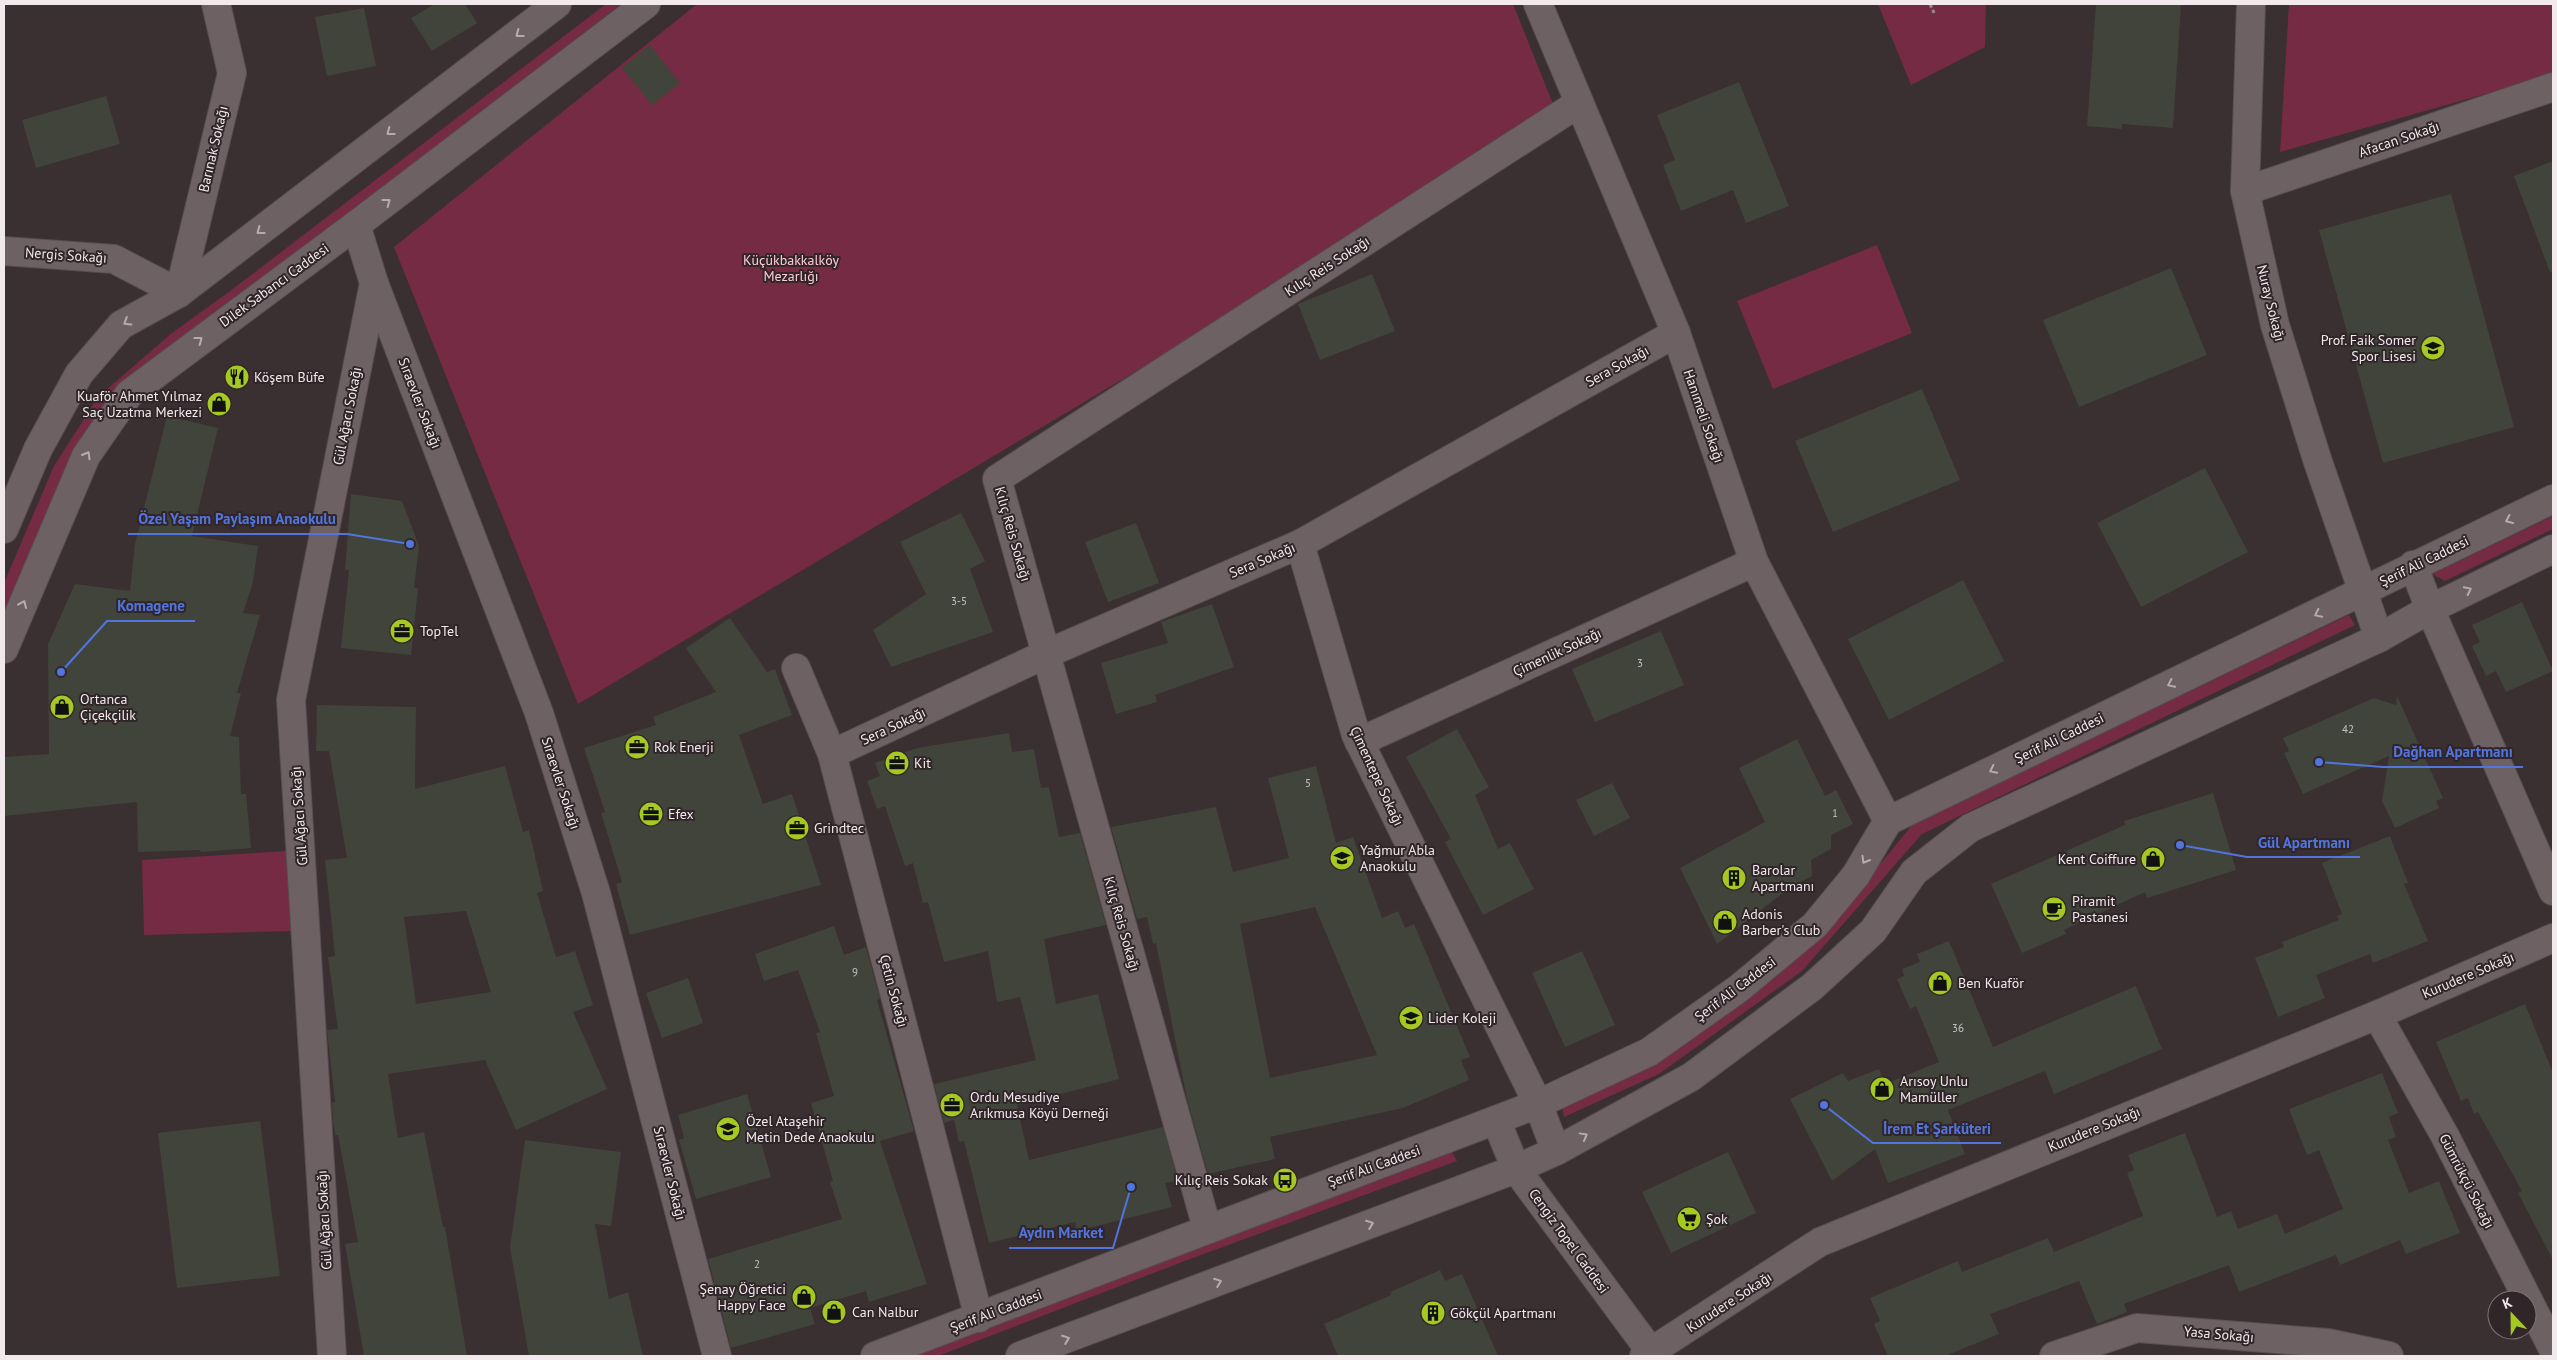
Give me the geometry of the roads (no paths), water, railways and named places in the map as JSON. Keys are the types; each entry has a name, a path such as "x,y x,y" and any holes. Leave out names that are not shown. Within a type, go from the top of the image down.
{"street":[{"name":"Barınak Sokağı","path":"179,293 232,73 216,4"},
{"path":"4,530 38,449 79,374 121,325 179,293 557,4"},
{"name":"Dilek Sabancı Caddesi","path":"4,649 86,456 129,394 356,225 646,4"},
{"name":"Hanımeli Sokağı","path":"1538,4 1676,333 1754,562 1888,820"},
{"name":"Nuray Sokağı","path":"2252,4 2245,191 2275,325 2362,592 2379,638"},
{"name":"Afacan Sokağı","path":"2245,191 2553,87"},
{"name":"Kılıç Reis Sokağı","path":"1207,1228 997,479 1579,103"},
{"name":"Sıraevler Sokağı","path":"356,225 374,282 539,713 596,893 717,1356"},
{"name":"Nergis Sokağı","path":"4,251 114,258 179,293"},
{"name":"Gül Ağacı Sokağı","path":"332,1356 291,700 374,282"},
{"name":"Sera Sokağı","path":"832,754 1046,654 1300,544 1676,333"},
{"name":"Şerif Ali Caddesi","path":"875,1356 979,1318 1207,1228 1538,1104 1649,1052 1738,989 1816,925 1856,875 1888,820 2553,499"},
{"name":"Çimentepe Sokağı","path":"1300,544 1359,742 1538,1104 1556,1151"},
{"path":"1020,1356 1516,1169 1556,1151 1691,1077 1812,987 1873,931 1914,872 1970,828 2379,638 2430,609 2553,550"},
{"name":"Çimenlik Sokağı","path":"1359,742 1754,562"},
{"path":"2413,566 2553,891"},
{"name":"Çetin Sokağı","path":"796,668 832,754 979,1318"},
{"name":"Kurudere Sokağı","path":"1650,1355 1820,1242 2377,1015 2553,938"},
{"name":"Gümrükçü Sokağı","path":"2377,1015 2445,1136 2553,1348"},
{"name":"Cengiz Topel Caddesi","path":"1496,1120 1516,1169 1650,1355"},
{"name":"Yasa Sokağı","path":"2054,1356 2137,1328 2328,1343 2389,1356"}],"place":[{"name":"Prof. Faik Somer Spor Lisesi","path":"2433,348"},
{"name":"Köşem Büfe","path":"237,377"},
{"name":"Kuaför Ahmet Yılmaz Saç Uzatma Merkezi","path":"219,404"},
{"name":"Özel Yaşam Paylaşım Anaokulu","path":"410,544"},
{"name":"TopTel","path":"402,631"},
{"name":"Komagene","path":"61,672"},
{"name":"Ortanca Çiçekçilik","path":"62,707"},
{"name":"Rok Enerji","path":"637,747"},
{"name":"Dağhan Apartmanı","path":"2319,762"},
{"name":"Kit","path":"897,763"},
{"name":"Efex","path":"651,814"},
{"name":"Grindtec","path":"797,828"},
{"name":"Gül Apartmanı","path":"2180,845"},
{"name":"Yağmur Abla Anaokulu","path":"1342,858"},
{"name":"Kent Coiffure","path":"2153,859"},
{"name":"Barolar Apartmanı","path":"1734,878"},
{"name":"Piramit Pastanesi","path":"2054,909"},
{"name":"Adonis Barber's Club","path":"1725,922"},
{"name":"Ben Kuaför","path":"1940,983"},
{"name":"Lider Koleji","path":"1411,1018"},
{"name":"Arısoy Unlu Mamüller","path":"1882,1089"},
{"name":"Ordu Mesudiye Arıkmusa Köyü Derneği","path":"952,1105"},
{"name":"İrem Et Şarküteri","path":"1824,1105"},
{"name":"Özel Ataşehir Metin Dede Anaokulu","path":"728,1129"},
{"name":"Kılıç Reis Sokak","path":"1285,1180"},
{"name":"Aydın Market","path":"1131,1187"},
{"name":"Şok","path":"1689,1219"},
{"name":"Şenay Öğretici Happy Face","path":"804,1297"},
{"name":"Can Nalbur","path":"834,1312"},
{"name":"Gökçül Apartmanı","path":"1433,1313"}],"park label":[{"name":"Küçükbakkalköy Mezarlığı","path":"791,268"}]}
